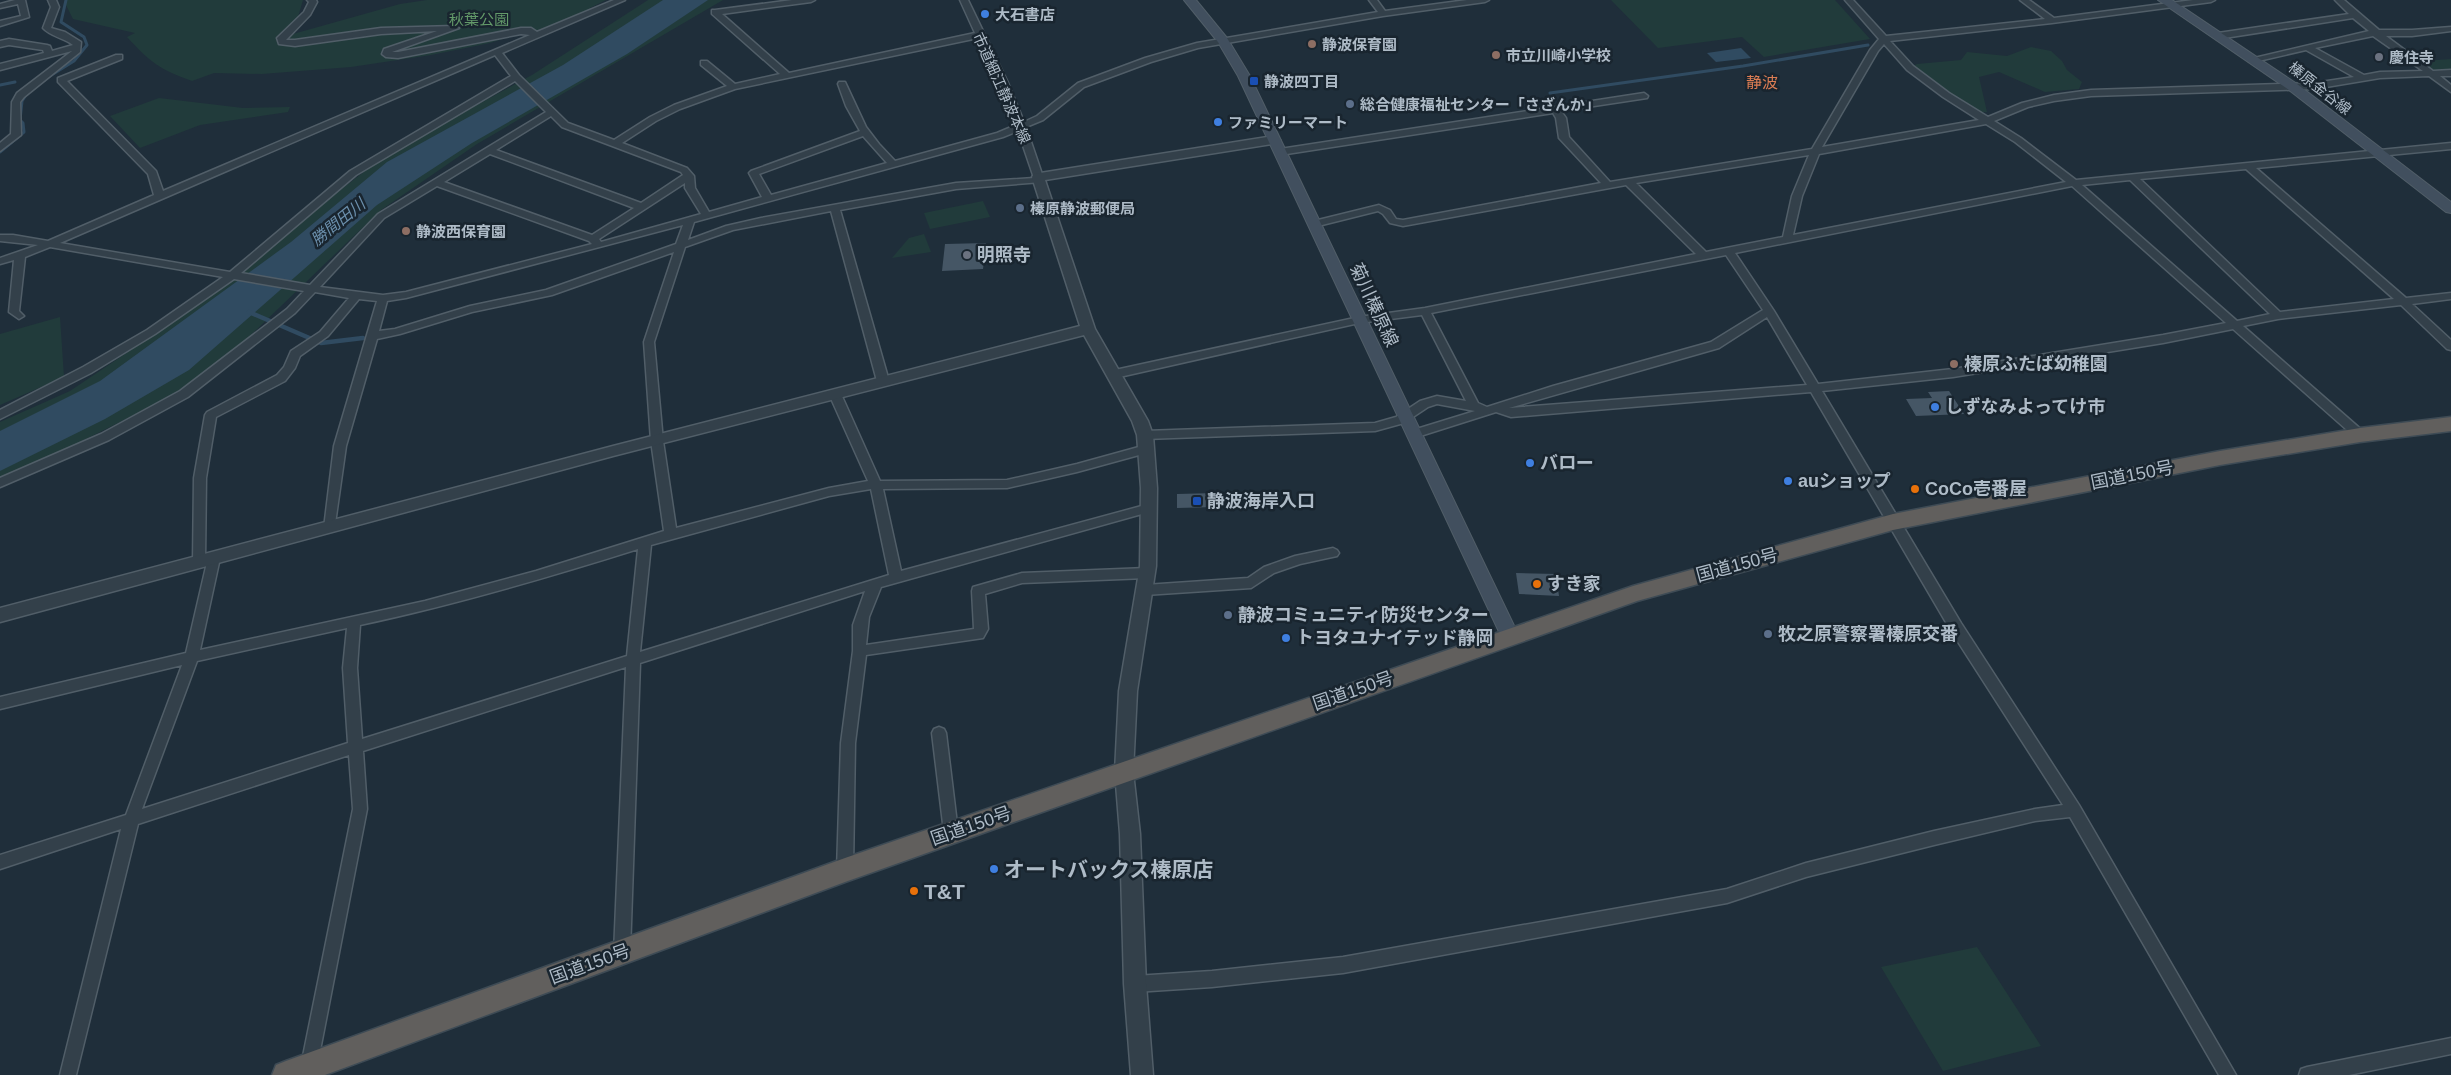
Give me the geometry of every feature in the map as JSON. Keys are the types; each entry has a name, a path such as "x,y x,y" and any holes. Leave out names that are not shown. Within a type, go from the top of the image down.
{"highway":[{"name":"国道150号","path":"286,1075 951,832 1633,594 1893,522 2220,458 2360,435 2451,424"}],"main road":[{"name":"菊川榛原線","path":"1190,0 1223,41 1244,76 1510,636"},
{"name":"榛原金谷線","path":"2169,3 2293,87 2451,209"}],"street":[{"path":"0,148 16,135 16,102 20,95 36,81 66,62 76,52 78,44 70,38 51,32 47,28 55,7 52,0"},
{"path":"312,0 313,2 307,13 281,38 282,42 295,43 381,31 455,28 387,51 386,54 398,55 521,31 531,31 535,35"},
{"path":"0,261 20,256 496,51 621,0"},
{"path":"786,75 764,53 715,12 811,0"},
{"name":"市道細江静波本線","path":"964,0 1022,127 1039,178"},
{"path":"1373,0 1383,14"},
{"path":"0,238 47,244 356,296 383,298 425,291 596,242 689,221 1022,127 1040,118 1081,85 1148,60 1223,41 1383,14 1485,0"},
{"path":"1849,0 1910,68 1946,95 2018,140 2074,183 2237,324 2360,435"},
{"path":"2024,0 2052,20"},
{"path":"1787,240 1797,196 1815,152 1874,50 1884,39 2052,20 2169,3 2211,0"},
{"path":"2339,0 2353,16 2374,33 2434,74 2451,89"},
{"path":"0,6 21,1 24,16 0,24"},
{"path":"2218,36 2353,16"},
{"path":"2254,59 2374,33 2412,33 2451,29"},
{"path":"615,144 652,119 677,107 733,87 979,35"},
{"path":"0,44 9,42 47,48 49,54"},
{"path":"0,67 77,47"},
{"path":"2309,48 2362,78"},
{"path":"496,51 516,77 565,125 684,170 688,176 690,188 706,216"},
{"path":"119,57 60,80 153,173 159,196"},
{"path":"704,63 733,87"},
{"path":"1314,224 1379,208 1387,212 1393,221 1403,223 1608,185 1815,152 1987,121 2025,105 2054,98 2091,93 2293,87 2343,82 2380,75 2451,73"},
{"path":"0,414 95,366 151,332 231,276 353,173 516,77"},
{"path":"842,84 849,104 875,148 892,163"},
{"path":"372,336 396,332 470,309 548,293 730,228 835,208 956,186 1039,178 1644,96"},
{"path":"1555,108 1561,118 1564,138 1608,185"},
{"path":"0,483 105,437 184,394 283,317 313,289 381,216 549,111"},
{"path":"768,199 754,173 865,132"},
{"path":"1115,374 1359,320 1425,311 2074,183 2451,146"},
{"path":"488,150 641,208"},
{"path":"2249,167 2405,302 2451,346"},
{"path":"596,242 688,176"},
{"path":"2131,176 2278,316"},
{"path":"1039,178 1088,329 1140,421 1145,442 1149,508 1147,573 1128,691 1124,772 1130,834 1135,984 1142,1075"},
{"path":"436,182 596,242"},
{"path":"1629,182 1702,255"},
{"path":"835,208 883,381"},
{"path":"671,534 657,441 649,342 689,221"},
{"path":"1728,250 1769,311 1956,627 2074,810 2228,1075"},
{"path":"19,316 14,312 20,256"},
{"path":"68,1075 131,820 192,657 207,560 200,478 210,415 281,378 289,368 295,354 323,335 356,296"},
{"path":"0,704 192,657 354,623 536,576 645,544 671,534 829,492 876,485 1007,484 1145,442 1375,428 1406,417 1430,401 1450,401 1511,413 1814,388 1953,373 2162,339 2278,316 2451,296"},
{"path":"330,528 340,446 383,298"},
{"path":"1425,311 1474,406"},
{"path":"1414,434 1715,345 1769,311"},
{"path":"0,615 330,528 494,482 1088,329"},
{"path":"835,394 876,485 896,578"},
{"path":"0,862 356,747 876,583 1149,508"},
{"path":"622,953 633,659 645,544"},
{"path":"1145,590 1251,583 1269,570 1299,559 1333,553"},
{"path":"860,651 978,634 981,629 978,591 1022,578 1147,573"},
{"path":"845,870 848,743 860,651 857,637 866,603 876,583"},
{"path":"309,1066 360,809 350,668 354,623"},
{"path":"939,733 951,832"},
{"path":"1135,984 1212,979 1343,965 1727,896 1806,870 1934,838 2035,816 2074,810"},
{"path":"2307,1075 2451,1046"}],"green space":[{"name":"秋葉公園","path":"66,0 303,0 293,34 400,4 427,0 606,0 590,8 594,12 535,35 529,31 490,43 431,55 351,67 262,74 214,73 192,81 163,69 149,59 127,37 135,33 73,19 66,5"},
{"path":"648,0 723,0 477,144 381,210 231,354 168,398 0,482 0,422 70,391 220,290 316,209 388,153 532,75"},
{"path":"1611,0 1835,0 1870,39 1764,57 1742,37 1658,48"},
{"path":"2031,47 2051,51 2062,61 2067,70 2082,82 2079,89 2045,92 1999,72 1979,77 1987,112 1975,113 1910,68 1917,64 1961,60 1967,52 2007,56"},
{"path":"2451,59 2451,71 2436,72 2422,61"},
{"path":"159,98 243,108 290,107 288,112 200,125 140,148 110,116"},
{"path":"983,201 990,217 930,229 924,213"},
{"path":"924,234 931,252 892,258 909,238"},
{"path":"60,317 64,377 0,405 0,334"},
{"path":"1977,947 2041,1046 1943,1071 1881,967"}],"water":[{"name":"勝間田川","path":"663,0 708,0 627,54 472,143 377,205 189,370 105,419 0,471 0,431 100,381 291,242 387,162 563,65"},
{"path":"1741,48 1751,58 1716,62 1707,53"}],"building":[{"name":"明照寺","path":"986,243 985,249 989,249 989,261 984,261 983,269 942,271 945,244"},
{"name":"しずなみよってけ市","path":"1949,391 1964,414 1916,416 1906,399 1932,398 1928,392"},
{"name":"静波海岸入口","path":"1216,493 1216,507 1177,508 1177,494"},
{"name":"すき家","path":"1516,573 1556,574 1559,596 1519,594"}],"waterway":[{"path":"45,79 74,61 87,45 84,37 61,22 66,0"},
{"path":"1550,93 1743,66 1868,45"},
{"path":"0,85 15,82"},
{"path":"0,152 24,132 23,123 20,120 22,101 26,95"},
{"path":"249,312 321,343 363,338"}],"place":[{"name":"大石書店","path":"985,14"},
{"name":"静波保育園","path":"1312,44"},
{"name":"市立川崎小学校","path":"1496,55"},
{"name":"慶住寺","path":"2379,57"},
{"name":"静波四丁目","path":"1254,81"},
{"name":"総合健康福祉センター「さざんか」","path":"1350,104"},
{"name":"ファミリーマート","path":"1218,122"},
{"name":"榛原静波郵便局","path":"1020,208"},
{"name":"静波西保育園","path":"406,231"},
{"name":"明照寺","path":"967,255"},
{"name":"榛原ふたば幼稚園","path":"1954,364"},
{"name":"しずなみよってけ市","path":"1935,407"},
{"name":"バロー","path":"1530,463"},
{"name":"auショップ","path":"1788,481"},
{"name":"CoCo壱番屋","path":"1915,489"},
{"name":"静波海岸入口","path":"1197,501"},
{"name":"すき家","path":"1537,584"},
{"name":"静波コミュニティ防災センター","path":"1228,615"},
{"name":"牧之原警察署榛原交番","path":"1768,634"},
{"name":"トヨタユナイテッド静岡","path":"1286,638"},
{"name":"オートバックス榛原店","path":"994,869"},
{"name":"T&T","path":"914,891"}],"district":[{"name":"静波","path":"1762,82"}]}
